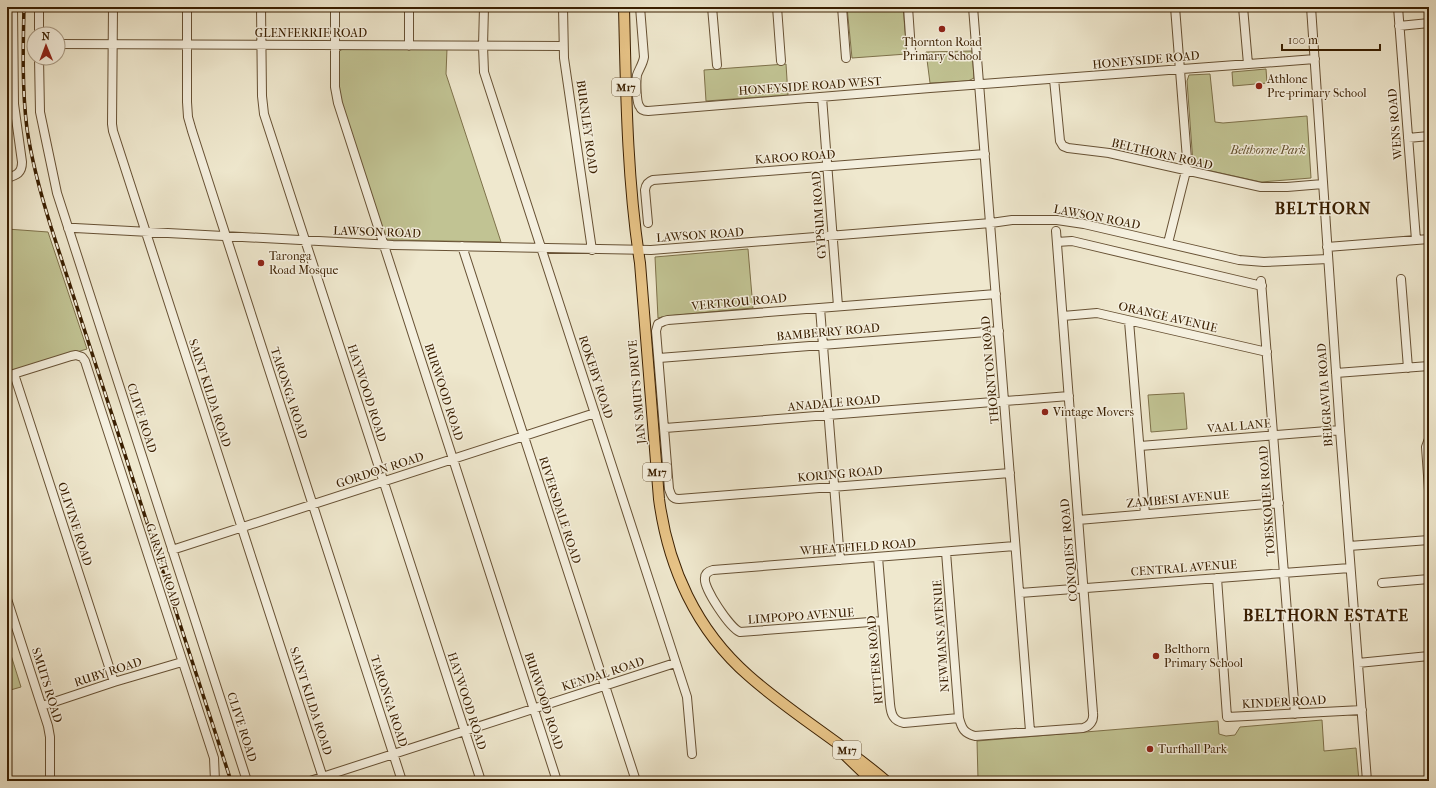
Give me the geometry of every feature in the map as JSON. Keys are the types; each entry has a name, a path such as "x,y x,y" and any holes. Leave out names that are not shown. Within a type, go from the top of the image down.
{"main road":[{"name":"JAN SMUTS DRIVE","path":"624,7 630,167 659,499 664,532 672,559 678,576 702,622 731,659 748,676 861,760 886,781"},
{"name":"JAN SMUTS DRIVE","path":"807,721 872,781"}],"street":[{"path":"7,178 20,172 22,162 14,104 13,7"},
{"path":"39,7 39,26"},
{"name":"SAINT KILDA ROAD","path":"113,7 112,128 324,779"},
{"name":"TARONGA ROAD","path":"187,7 188,117 402,781"},
{"name":"HAYWOOD ROAD","path":"261,7 263,110 481,781"},
{"name":"BURWOOD ROAD","path":"335,7 335,87 338,103 557,781"},
{"path":"409,46 410,7"},
{"name":"ROKEBY ROAD","path":"484,7 484,72 688,702 692,754"},
{"name":"BURNLEY ROAD","path":"563,7 563,46 592,250"},
{"name":"HONEYSIDE ROAD WEST","path":"640,7 644,57 643,64 638,72 636,80 639,106 642,110 648,111 980,84"},
{"path":"712,7 717,65"},
{"path":"777,7 781,61"},
{"path":"842,7 846,58"},
{"path":"908,7 911,51"},
{"name":"THORNTON ROAD","path":"973,7 1030,731"},
{"path":"1168,243 1186,171 1187,150 1175,7"},
{"path":"1243,7 1248,64"},
{"name":"BELGRAVIA ROAD","path":"1311,7 1340,430 1367,781"},
{"name":"WENS ROAD","path":"1398,7 1416,240"},
{"path":"1399,26 1429,23"},
{"name":"GLENFERRIE ROAD","path":"66,44 563,46"},
{"name":"HONEYSIDE ROAD","path":"980,84 1315,59"},
{"name":"CLIVE ROAD","path":"39,66 40,112 57,193 247,781"},
{"name":"BELTHORN ROAD","path":"1054,79 1060,141 1063,146 1068,148 1108,154 1261,188 1323,184"},
{"name":"GYPSUM ROAD","path":"822,97 838,306"},
{"path":"1408,138 1429,136"},
{"name":"KAROO ROAD","path":"648,223 646,185 653,180 985,154"},
{"name":"LAWSON ROAD","path":"68,228 383,244 638,250 692,248 1012,220 1057,220 1084,224 1222,256 1251,261 1328,259"},
{"name":"CONQUEST ROAD","path":"959,718 964,731 975,736 1083,728 1089,725 1092,721 1093,713 1084,588 1056,231"},
{"path":"1327,247 1429,239"},
{"name":"TOESKOUER ROAD","path":"1057,242 1072,241 1262,283 1295,714"},
{"name":"RIVERSDALE ROAD","path":"462,246 636,781"},
{"path":"1401,279 1408,368"},
{"name":"VERTROU ROAD","path":"672,497 670,489 659,358 658,324 664,321 996,294"},
{"path":"820,308 840,560"},
{"name":"ORANGE AVENUE","path":"1063,316 1097,313 1267,352"},
{"path":"1129,321 1145,514"},
{"name":"BAMBERRY ROAD","path":"659,358 999,331"},
{"name":"GARNET ROAD","path":"11,375 76,355 82,357 85,361 214,758 215,781"},
{"path":"1336,373 1429,366"},
{"name":"OLIVINE ROAD","path":"11,375 114,682"},
{"name":"ANADALE ROAD","path":"665,428 1069,396"},
{"name":"GORDON ROAD","path":"172,550 595,413"},
{"name":"VAAL LANE","path":"1140,446 1340,430"},
{"path":"1429,439 1426,447 1429,490"},
{"name":"KORING ROAD","path":"672,497 679,499 1010,473"},
{"name":"ZAMBESI AVENUE","path":"1078,520 1279,503"},
{"path":"1349,546 1429,540"},
{"name":"WHEATFIELD ROAD","path":"705,577 708,572 713,570 1016,546"},
{"name":"NEWMANS AVENUE","path":"946,552 959,718"},
{"name":"RITTERS ROAD","path":"878,558 890,704 894,719 898,722 904,723 959,718"},
{"name":"CENTRAL AVENUE","path":"1020,593 1350,568"},
{"name":"LIMPOPO AVENUE","path":"705,577 707,589 722,613 732,627 740,632 884,621"},
{"name":"KINDER ROAD","path":"1217,578 1227,718 1362,710"},
{"path":"1382,583 1429,579"},
{"name":"SMUTS ROAD","path":"7,599 42,706 50,737 50,781"},
{"path":"1358,663 1429,656"},
{"name":"RUBY ROAD","path":"42,706 114,682 182,662"},
{"name":"KENDAL ROAD","path":"310,781 324,779 393,754 675,663"}],"green space":[{"path":"847,7 903,7 907,54 852,58"},
{"path":"345,48 447,49 446,74 501,242 387,240 385,238 338,92 338,53"},
{"path":"972,51 974,78 968,81 930,83 926,52"},
{"path":"786,64 788,95 706,101 704,70"},
{"path":"1266,69 1267,83 1233,86 1232,72"},
{"name":"Belthorne Park","path":"1210,74 1215,122 1223,123 1307,116 1311,178 1261,182 1198,168 1193,163 1187,81 1189,75"},
{"path":"7,229 48,232 87,349 7,373"},
{"path":"748,249 753,308 658,318 655,257"},
{"path":"1184,393 1187,429 1151,432 1148,395"},
{"path":"10,652 21,687 7,691 7,653"},
{"name":"Turfhall Park","path":"1322,720 1324,751 1356,748 1359,781 953,781 978,779 977,741 1218,721 1219,734 1226,736 1235,735 1240,727"}],"railway":[{"path":"24,7 23,68 25,114 31,154 40,191 231,781"}],"place":[{"name":"Thornton Road Primary School","path":"942,29"},
{"name":"Athlone Pre-primary School","path":"1259,86"},
{"name":"Taronga Road Mosque","path":"261,263"},
{"name":"Vintage Movers","path":"1045,412"},
{"name":"Belthorn Primary School","path":"1156,656"},
{"name":"Turfhall Park","path":"1150,749"}],"district":[{"name":"BELTHORN","path":"1323,208"},
{"name":"BELTHORN ESTATE","path":"1326,615"}]}
